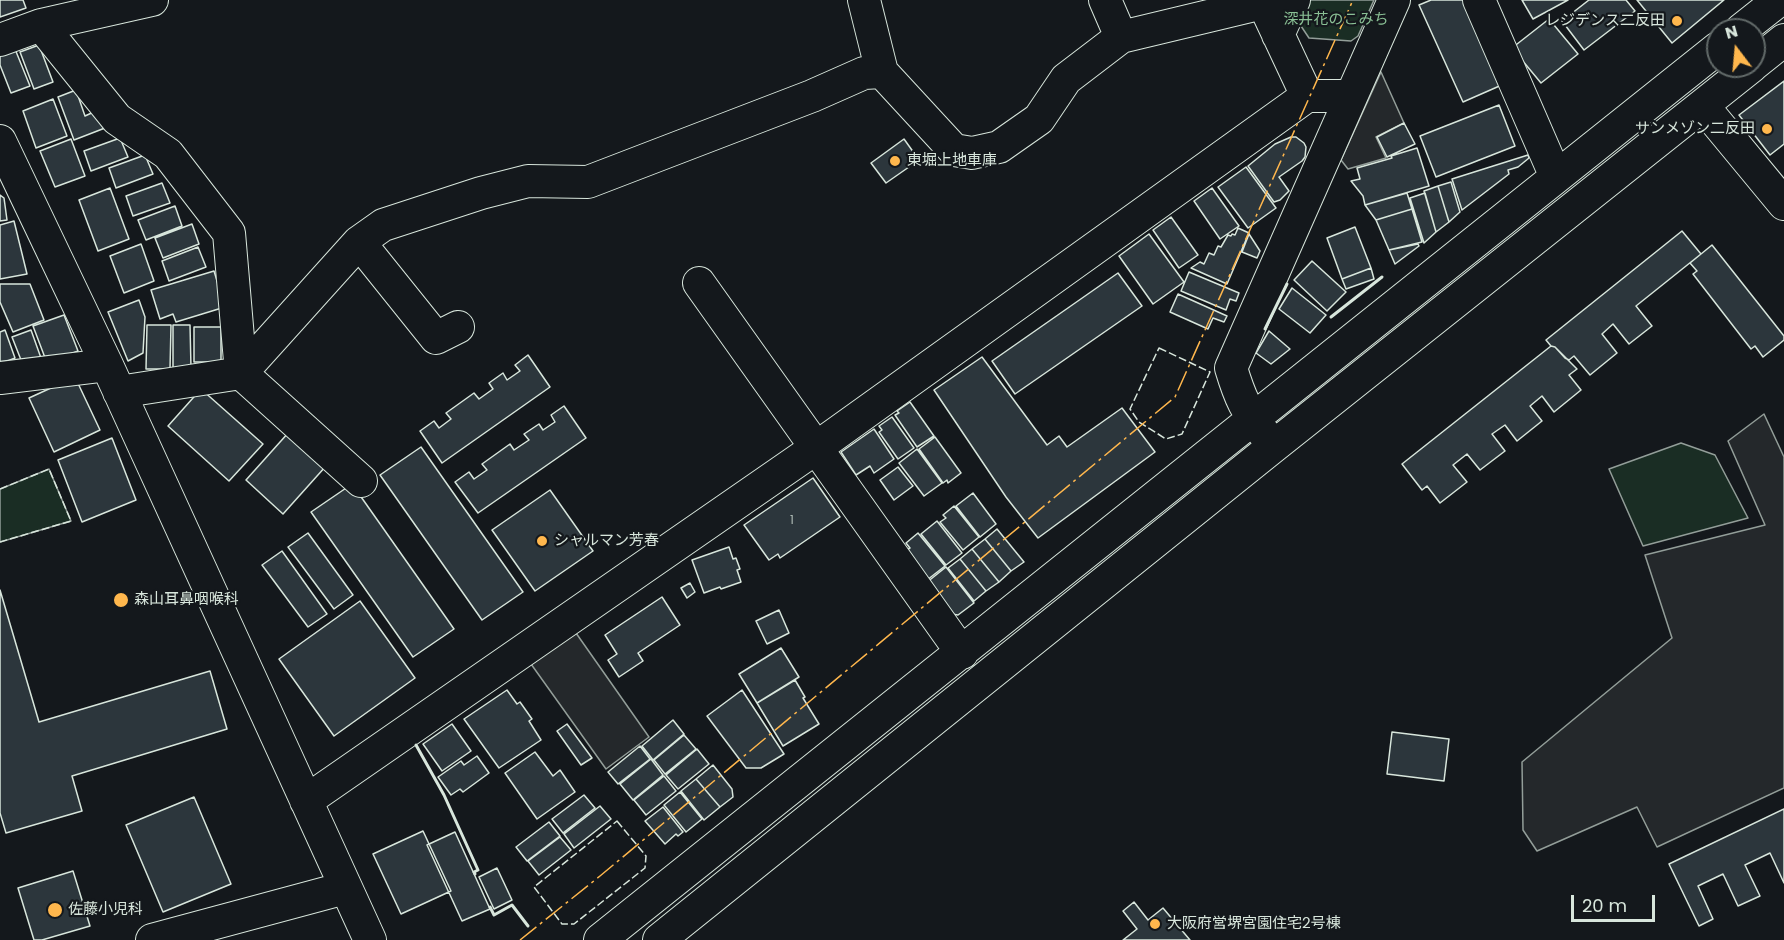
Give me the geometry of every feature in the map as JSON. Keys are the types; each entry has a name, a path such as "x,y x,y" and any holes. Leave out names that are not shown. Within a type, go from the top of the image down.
{"street":[{"path":"0,40 41,25 152,0"},
{"path":"864,0 882,72 954,150 972,153 999,147 1039,119 1066,79 1121,37 1262,1 1307,96"},
{"path":"1106,0 1121,37"},
{"path":"1278,35 1294,0"},
{"path":"1274,446 1239,396 1231,368 1394,0"},
{"path":"1479,0 1556,177"},
{"path":"1757,18 1778,3"},
{"path":"41,25 117,119 168,154 229,233 241,373 361,481"},
{"path":"1766,55 1784,40"},
{"path":"600,940 1706,58"},
{"path":"0,378 113,379 241,373 359,242 383,225 528,181 588,182 812,96 864,73 882,72"},
{"path":"659,940 1737,78"},
{"path":"306,801 816,448 1307,96 1351,96"},
{"path":"1703,106 1784,204"},
{"path":"0,141 113,379 370,940"},
{"path":"359,242 436,338 458,327"},
{"path":"699,283 962,653"},
{"path":"152,940 345,888"}],"green space":[{"name":"深井花のこみち","path":"1309,0 1374,0 1358,36 1351,41 1309,38 1299,23"},
{"path":"1681,443 1715,455 1748,518 1643,546 1609,469"},
{"path":"49,469 71,521 0,542 0,489"}],"shaded area":[{"path":"1381,72 1404,123 1376,137 1386,158 1348,169 1341,160"},
{"path":"1764,414 1784,457 1784,788 1657,847 1637,807 1537,851 1523,830 1522,762 1672,638 1645,555 1765,525 1728,441"},
{"path":"576,633 649,737 606,769 531,664"}],"building":[{"path":"0,0 23,0 26,8 0,17"},
{"path":"1431,0 1466,0 1504,84 1463,102 1419,5"},
{"path":"1522,0 1568,0 1533,19"},
{"path":"1589,0 1626,0 1635,11 1584,50 1562,21"},
{"name":"レジデンス二反田","path":"1637,0 1724,0 1672,43"},
{"path":"1549,19 1578,54 1541,83 1512,48"},
{"path":"39,45 53,82 34,89 20,52"},
{"path":"15,49 30,86 11,93 0,65 0,55"},
{"name":"サンメゾン二反田","path":"1784,81 1784,144 1770,155 1739,115"},
{"path":"76,90 85,116 98,110 105,128 74,140 58,97"},
{"path":"53,99 67,136 36,148 23,111"},
{"path":"1499,105 1515,146 1436,177 1420,136"},
{"path":"1404,123 1415,144 1387,157 1377,137"},
{"path":"1296,137 1304,143 1305,157 1279,177 1289,191 1280,200 1274,202 1248,166 1275,144"},
{"path":"120,138 128,157 91,171 84,151"},
{"path":"71,139 85,176 55,187 40,151"},
{"name":"東堀上地車庫","path":"904,139 919,160 886,183 871,163"},
{"path":"1417,148 1429,186 1365,205 1363,196 1351,181 1360,179 1357,168"},
{"path":"145,155 153,174 116,188 109,168"},
{"path":"1528,155 1529,158 1518,167 1508,170 1509,174 1462,210 1452,179"},
{"path":"1246,167 1276,208 1248,228 1218,187"},
{"path":"1451,182 1460,212 1449,222 1438,186"},
{"path":"162,183 170,203 133,216 126,196"},
{"path":"1438,186 1449,222 1436,232 1424,191"},
{"path":"110,188 129,239 98,251 79,200"},
{"path":"1212,188 1239,226 1220,239 1194,201"},
{"path":"1407,193 1412,209 1376,220 1365,205"},
{"path":"1425,193 1436,232 1424,243 1410,198"},
{"path":"0,195 4,198 7,220 0,221"},
{"path":"175,206 182,226 146,240 138,220"},
{"path":"1412,209 1422,242 1389,250 1376,220"},
{"path":"1171,217 1198,255 1179,268 1153,230"},
{"path":"14,221 27,274 0,279 0,225"},
{"path":"192,224 199,244 163,258 155,238"},
{"path":"1355,227 1371,268 1342,279 1327,238"},
{"path":"1238,228 1249,233 1227,284 1191,268 1200,262 1204,264 1209,253 1214,255 1218,246 1221,247 1228,235 1235,235"},
{"path":"1682,231 1701,254 1636,306 1652,326 1629,344 1613,324 1602,334 1617,353 1590,375 1574,356 1569,360 1551,346 1546,340"},
{"path":"1149,234 1184,282 1153,304 1119,256"},
{"path":"1249,234 1260,251 1257,258 1242,252"},
{"path":"141,244 154,281 124,293 110,256"},
{"path":"1418,244 1419,246 1395,264 1389,250"},
{"path":"1712,245 1784,336 1784,340 1763,357 1755,346 1751,349 1693,274 1697,271 1690,263"},
{"path":"198,247 206,267 169,281 162,261"},
{"path":"1312,261 1346,292 1327,311 1294,280"},
{"path":"1371,268 1374,279 1346,289 1342,279"},
{"path":"214,271 225,307 176,322 173,314 160,319 151,290"},
{"path":"1189,272 1239,293 1236,301 1230,299 1226,310 1181,291"},
{"path":"1118,273 1142,306 1015,394 992,361"},
{"path":"0,284 30,284 44,320 13,332 0,302"},
{"path":"1292,288 1326,315 1310,333 1279,309"},
{"path":"1178,294 1227,316 1224,322 1213,318 1208,329 1170,312"},
{"path":"139,300 145,317 143,353 128,361 108,312"},
{"path":"64,315 78,351 47,363 33,326"},
{"path":"147,325 171,325 170,369 146,369"},
{"path":"173,325 190,325 191,368 173,368"},
{"path":"194,327 221,327 221,362 194,362"},
{"path":"5,330 15,358 0,364 0,332"},
{"path":"31,330 41,358 23,365 12,337"},
{"path":"1269,331 1290,349 1271,364 1256,353"},
{"path":"1551,346 1555,347 1577,369 1569,375 1581,390 1554,412 1542,396 1530,406 1542,421 1517,441 1505,425 1492,434 1505,451 1480,470 1467,454 1453,465 1467,482 1440,503 1427,486 1422,490 1402,464"},
{"path":"528,355 550,387 442,463 420,431 434,421 439,428 451,419 446,413 474,393 479,399 493,389 489,383 503,373 507,380 520,371 515,365"},
{"path":"982,357 1047,445 1059,436 1067,447 1122,408 1155,452 1038,538 1006,497 934,390"},
{"path":"75,377 100,430 54,452 29,398"},
{"path":"201,389 263,444 229,481 168,426"},
{"path":"910,402 934,436 917,447 895,415"},
{"path":"564,406 586,438 478,513 455,482 469,472 474,479 487,470 482,464 510,444 514,450 529,440 524,434 539,424 543,430 555,422 551,415"},
{"path":"892,417 914,448 898,459 879,432 882,430 879,426"},
{"path":"874,429 894,459 874,473 870,466 856,475 841,452"},
{"path":"289,432 326,466 283,514 246,480"},
{"path":"935,437 961,473 948,483 947,480 943,483 919,449"},
{"path":"112,438 136,500 82,522 58,460"},
{"path":"421,447 523,592 482,620 380,475"},
{"path":"917,449 942,483 924,496 899,463"},
{"path":"898,467 913,486 894,500 880,480"},
{"path":"813,478 840,517 780,558 778,554 769,560 744,525"},
{"path":"352,484 454,629 413,657 311,512"},
{"name":"シャルマン芳春","path":"550,490 593,551 535,591 492,530"},
{"path":"973,493 996,524 980,537 956,506"},
{"path":"954,506 979,537 963,550 940,522 946,518 943,515"},
{"path":"937,521 962,553 946,565 921,534"},
{"path":"997,529 1024,562 1011,571 985,539"},
{"path":"308,533 353,595 334,609 288,547"},
{"path":"918,533 945,566 927,580 905,551 910,548 906,543"},
{"path":"985,539 1011,571 999,582 972,549"},
{"path":"729,547 740,569 737,570 741,582 704,593 692,560"},
{"path":"972,549 999,582 986,591 960,559"},
{"path":"282,551 327,614 308,627 262,565"},
{"path":"960,559 986,591 974,601 948,568"},
{"path":"946,567 974,603 958,615 951,614 926,583"},
{"path":"690,583 695,592 687,598 681,588"},
{"path":"0,590 39,722 210,671 227,729 72,776 82,811 6,833 0,813"},
{"path":"662,597 680,625 638,653 643,661 619,677 608,660 617,654 605,635"},
{"path":"360,601 415,678 334,736 279,659"},
{"path":"779,610 789,633 767,644 756,621"},
{"path":"781,648 799,677 757,703 739,674"},
{"path":"795,680 819,724 783,746 757,703"},
{"path":"507,690 517,704 520,702 532,719 529,721 541,740 499,768 464,719"},
{"path":"742,690 784,754 761,768 746,768 707,716"},
{"path":"673,720 684,734 653,760 642,746"},
{"path":"452,724 471,751 442,771 423,744"},
{"path":"567,724 592,758 581,765 557,731"},
{"path":"1392,732 1449,739 1444,781 1387,774"},
{"path":"684,735 696,749 665,774 654,760"},
{"path":"640,746 650,759 618,784 608,772"},
{"path":"697,749 709,764 678,789 666,775"},
{"path":"535,752 553,776 560,770 575,792 537,819 505,773"},
{"path":"477,756 489,773 463,792 460,789 451,795 438,777 461,761 464,765"},
{"path":"651,759 663,775 633,800 620,784"},
{"path":"713,765 732,789 733,797 720,807 696,779"},
{"path":"664,776 676,791 646,815 634,800"},
{"path":"696,779 720,807 704,820 681,791"},
{"path":"680,792 702,819 686,832 664,805"},
{"path":"584,795 595,808 563,833 552,819"},
{"path":"194,797 231,884 163,912 126,825"},
{"path":"600,806 611,819 574,848 564,834"},
{"path":"663,807 683,832 678,836 676,834 665,844 645,821"},
{"path":"1784,809 1784,883 1770,853 1745,865 1760,896 1738,906 1723,874 1698,886 1713,919 1699,926 1669,864"},
{"path":"549,822 560,836 527,861 516,847"},
{"path":"423,831 451,891 401,914 373,854"},
{"path":"455,832 490,909 462,921 427,845"},
{"path":"560,837 571,850 539,875 528,861"},
{"path":"497,868 512,900 494,909 479,877"},
{"path":"73,871 90,926 42,940 34,940 18,888"},
{"name":"大阪府営堺宮園住宅2号棟","path":"1134,902 1148,920 1163,908 1190,940 1123,940 1137,929 1123,911"}],"fence":[{"path":"1159,348 1210,372 1182,434 1166,439 1139,422 1130,409 1159,348"},
{"path":"0,489 49,469 71,521 0,542"},
{"path":"617,821 646,856 645,868 574,924 562,924 534,887 617,821"}],"wall":[{"path":"1331,317 1382,277"},
{"path":"1265,329 1287,284"},
{"path":"416,745 444,795 478,870 474,872 475,874"},
{"path":"490,907 494,915 512,905 528,926"}],"power":[{"path":"520,940 1175,397 1353,0"}],"place":[{"name":"レジデンス二反田","path":"1677,21"},
{"name":"サンメゾン二反田","path":"1767,129"},
{"name":"東堀上地車庫","path":"895,161"},
{"name":"シャルマン芳春","path":"542,541"},
{"name":"森山耳鼻咽喉科","path":"121,600"},
{"name":"佐藤小児科","path":"55,910"},
{"name":"大阪府営堺宮園住宅2号棟","path":"1155,924"}]}
